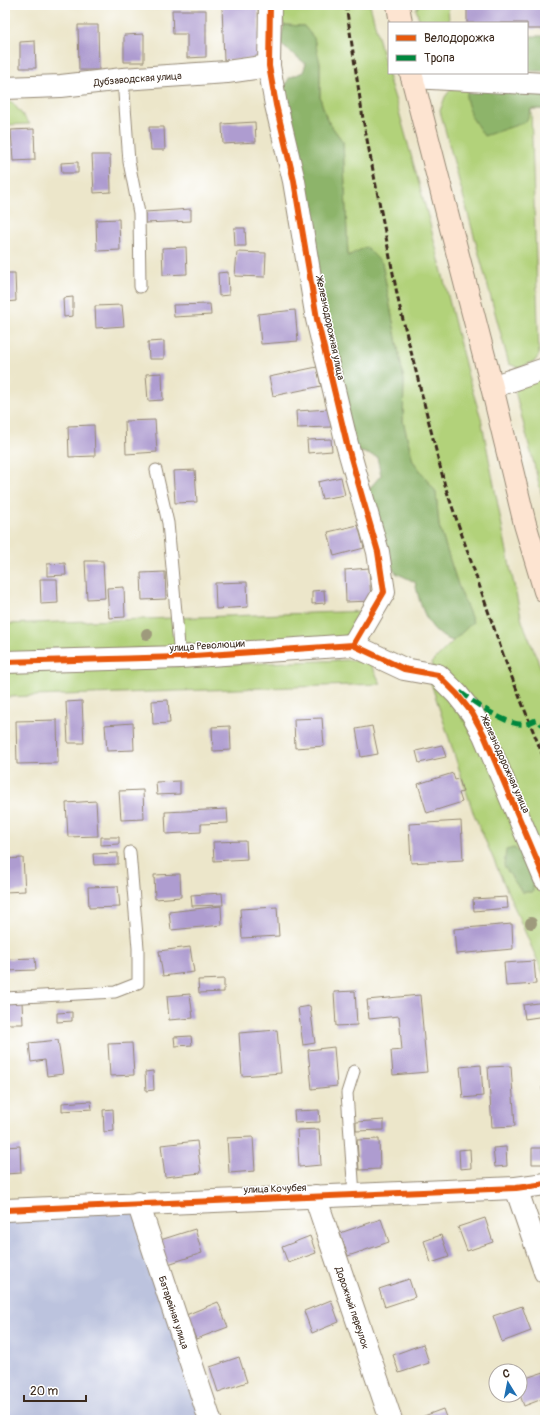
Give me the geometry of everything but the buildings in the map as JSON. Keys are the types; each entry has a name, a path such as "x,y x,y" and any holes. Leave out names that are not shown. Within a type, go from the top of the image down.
{"main road":[{"path":"398,5 401,22"},
{"path":"411,75 492,387 525,524 545,591"}],"street":[{"name":"Железнодорожная улица","path":"270,5 269,66 276,105 294,181 317,319 347,444 378,552 384,592 353,645"},
{"name":"Дубзаводская улица","path":"5,88 61,86 123,79 227,72 269,66"},
{"path":"411,75 545,84"},
{"path":"492,387 545,369"},
{"name":"улица Революции","path":"5,662 180,657 353,645 404,669"},
{"name":"Железнодорожная улица","path":"404,669 438,675 457,694 472,713 484,735 545,879"},
{"name":"улица Кочубея","path":"5,1210 138,1203 516,1188 545,1184"},
{"path":"516,1188 545,1272"},
{"name":"Дорожный переулок","path":"315,1196 391,1420"},
{"name":"Батарейная улица","path":"138,1203 210,1420"}],"lane":[{"path":"123,79 129,162 139,213 140,287"},
{"path":"156,470 168,523 180,657"},
{"path":"5,998 115,992 138,982 138,948 130,852"},
{"path":"354,1071 347,1093 354,1194"}],"shaded area":[{"path":"138,1203 210,1420 5,1420 5,1210"}],"green space":[{"path":"278,5 370,5 390,83 429,220 468,376 481,418 522,621 545,678 545,863 431,663 472,622 458,585 439,526 436,492 413,461 403,421 404,381 382,263 348,257 343,142 327,120 320,98 320,63 304,26 284,25"},
{"path":"420,5 448,5 449,22 420,22 416,9"},
{"path":"284,25 304,26 314,38 320,63 320,98 327,120 343,142 348,256 366,247 382,263 404,381 403,421 413,461 436,492 439,526 458,585 473,622 453,641 437,632 431,625 422,609 415,582 396,573 389,564 369,489 381,475 377,457 355,450 287,128 290,106 282,92 289,78 303,72 306,64 280,44"},
{"path":"528,36 545,36 545,71 528,71"},
{"path":"469,86 545,109 531,109 539,355 535,361 519,368 509,364 440,111 445,97 451,89"},
{"path":"469,86 545,89 545,109 531,109 526,122 484,136 471,116 466,98"},
{"path":"5,102 12,102 30,124 5,125"},
{"path":"545,377 545,507 515,391 520,385"},
{"path":"367,611 352,634 334,640 5,655 5,624"},
{"path":"350,660 370,663 381,684 5,697 5,672"},
{"path":"430,680 455,699 501,789 545,894 545,978 473,812"},
{"path":"514,848 524,857 530,867 533,892 522,892 504,866 506,850"}],"railway":[{"path":"346,5 363,119 399,304 445,486 505,660 545,761"}],"marked path":[{"path":"460,692 491,713 510,722 525,724 536,720 545,726"}],"cycle path":[{"path":"270,5 269,66 276,105 294,181 317,319 347,444 378,552 384,592 353,645"},
{"path":"5,662 180,657 353,645 404,669 438,675 457,694 472,713 484,735 545,879"},
{"path":"5,1210 516,1188 545,1184"}]}
